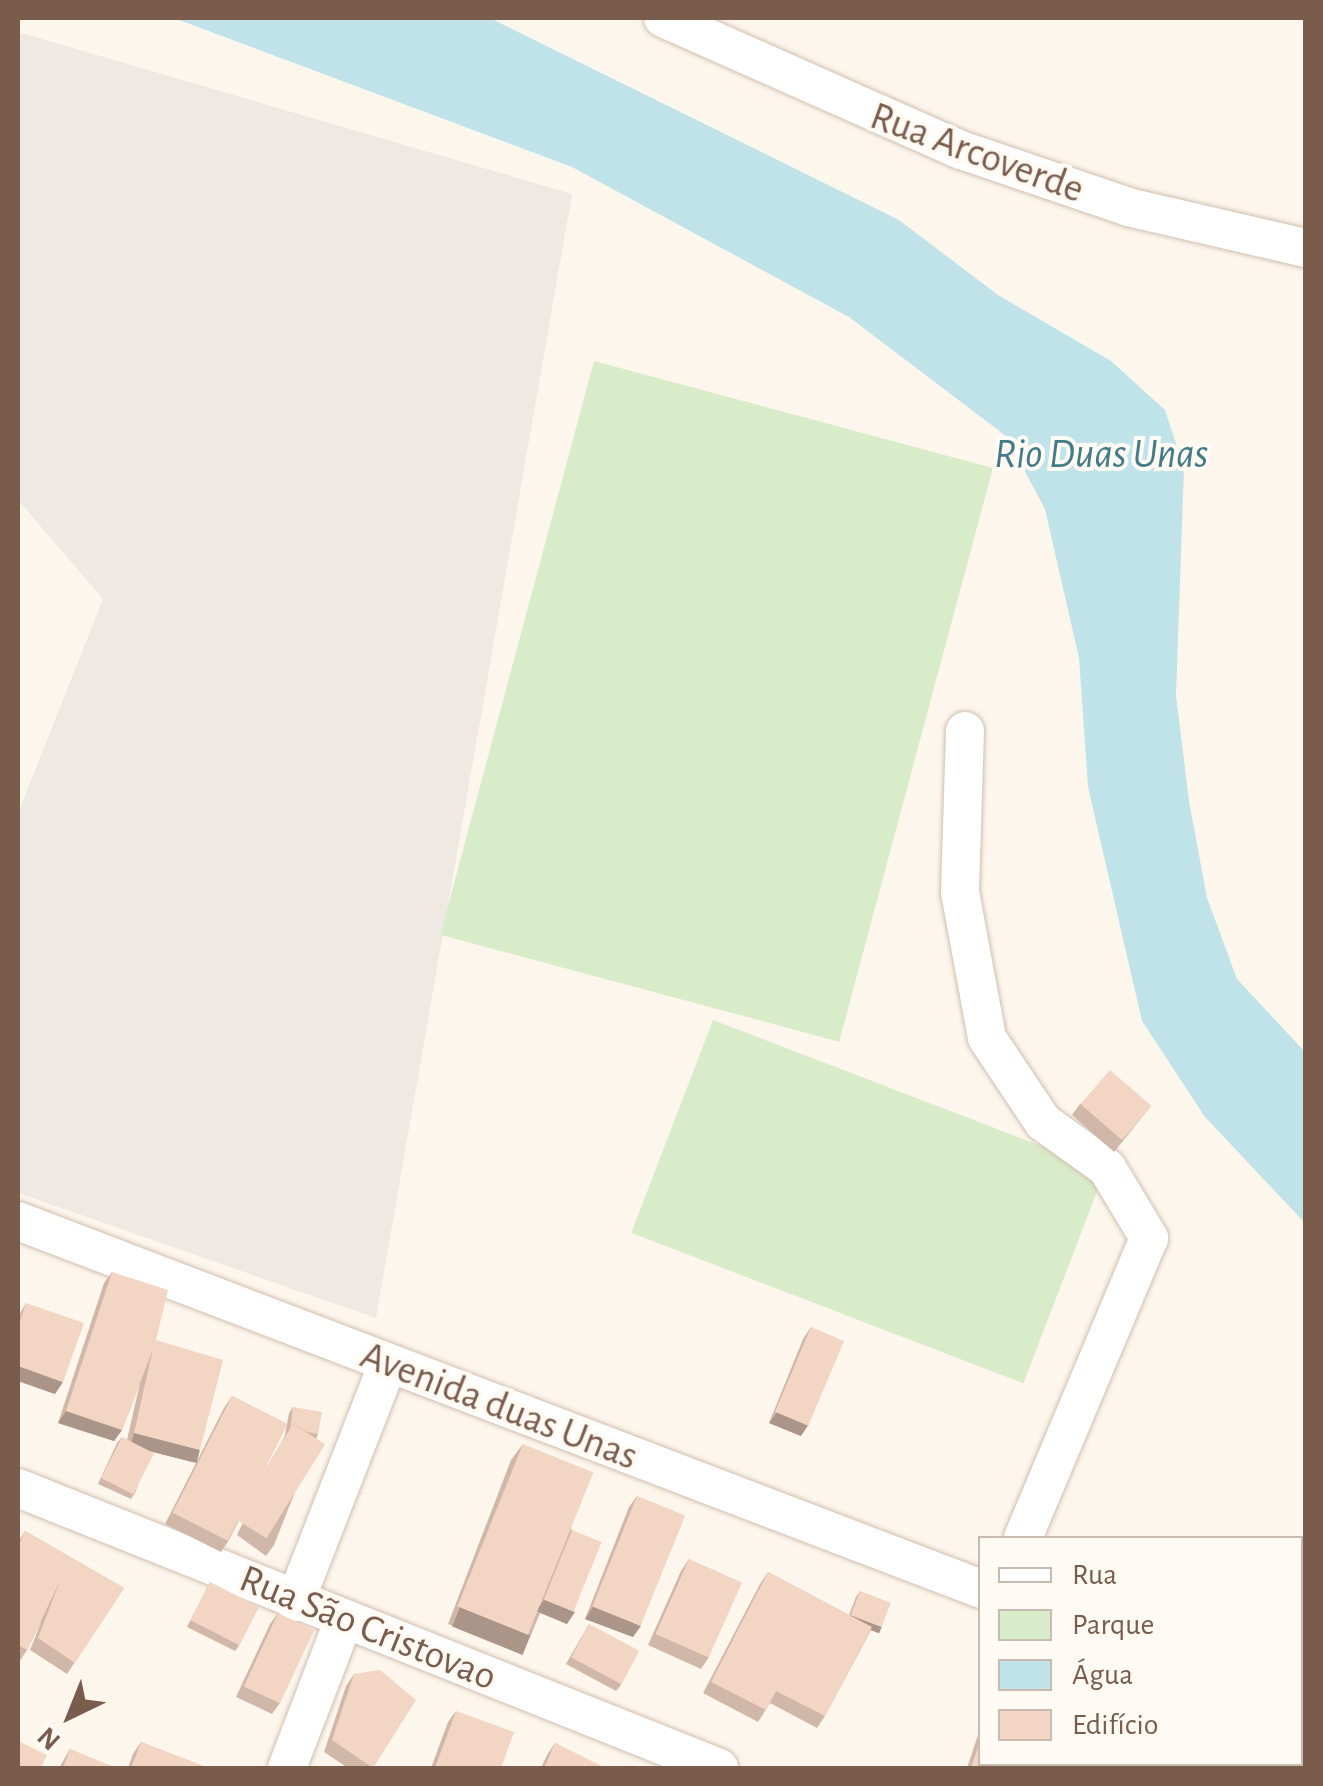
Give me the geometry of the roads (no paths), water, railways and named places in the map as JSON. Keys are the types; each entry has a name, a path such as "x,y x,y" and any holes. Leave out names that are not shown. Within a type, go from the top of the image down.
{"street":[{"name":"Rua Arcoverde","path":"663,18 976,156 1128,206 1306,248"},
{"path":"965,732 960,892 987,1038 1043,1122 1107,1168 1149,1238 1024,1536"},
{"name":"Avenida duas Unas","path":"18,1221 978,1589"},
{"path":"295,1602 388,1364"},
{"name":"Rua São Cristovao","path":"18,1488 343,1622 718,1768"},
{"path":"288,1768 343,1622"}],"water":[{"name":"Rio Duas Unas","path":"174,18 490,18 899,220 998,295 1111,361 1165,410 1184,468 1176,695 1189,801 1207,898 1237,979 1305,1052 1305,1223 1205,1117 1142,1021 1088,787 1079,658 1045,509 1006,436 849,317 572,167"}]}
